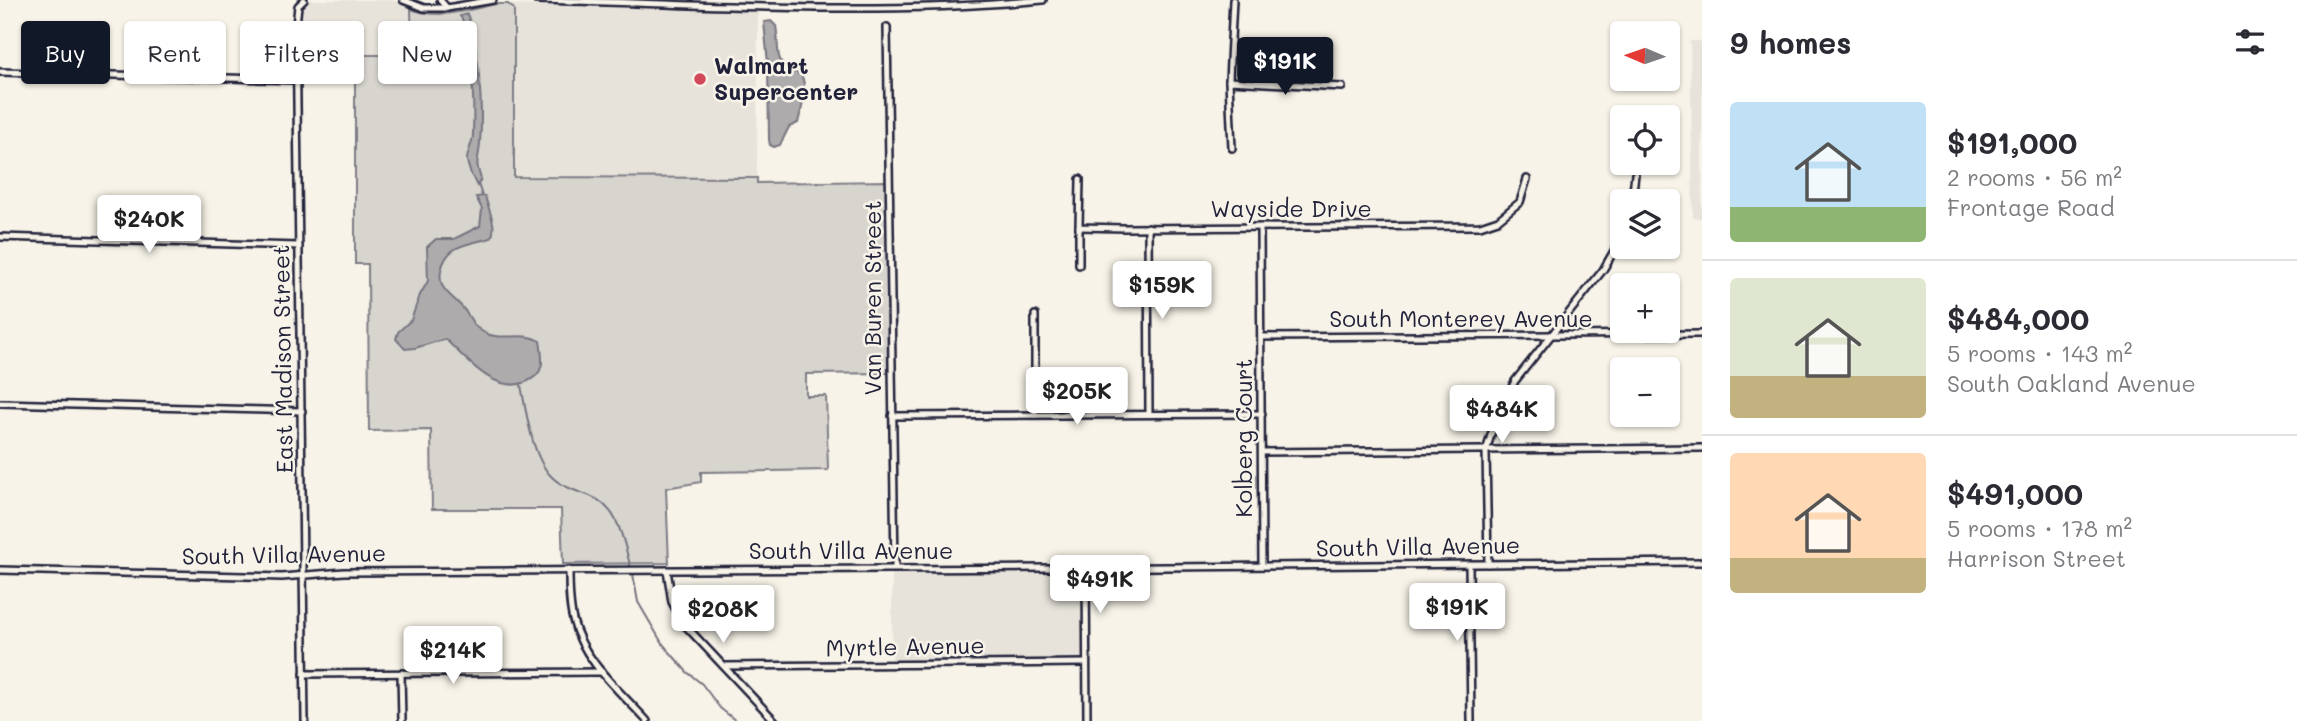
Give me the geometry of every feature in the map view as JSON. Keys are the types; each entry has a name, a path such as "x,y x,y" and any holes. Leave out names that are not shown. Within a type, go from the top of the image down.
{"street":[{"name":"East Madison Street","path":"297,21 298,6 304,0"},
{"path":"403,0 425,8 447,8 493,0"},
{"path":"440,0 447,8"},
{"path":"536,0 886,8 988,5 1043,0"},
{"path":"1232,148 1229,81 1233,0"},
{"name":"Van Buren Street","path":"887,27 895,568"},
{"path":"0,72 240,78"},
{"path":"1229,81 1342,87"},
{"name":"East Madison Street","path":"297,84 304,721"},
{"path":"1079,265 1080,179"},
{"name":"Wayside Drive","path":"1079,227 1480,226 1498,220 1520,202 1527,179"},
{"name":"Kolberg Court","path":"1260,227 1262,566"},
{"path":"1148,228 1149,414"},
{"path":"0,237 299,246"},
{"path":"1488,564 1486,451 1496,419 1508,394 1610,258"},
{"path":"1035,315 1035,415"},
{"name":"South Monterey Avenue","path":"1261,337 1702,334"},
{"path":"0,403 302,411"},
{"path":"892,416 1262,414"},
{"path":"1262,452 1702,448"},
{"name":"South Villa Avenue","path":"0,570 282,577 344,572 1702,562"},
{"path":"1469,564 1471,721"},
{"path":"1086,568 1087,721"},
{"path":"569,570 573,622 588,653 647,721"},
{"path":"667,570 672,602 683,623 775,721"},
{"name":"Myrtle Avenue","path":"725,666 1086,663"},
{"path":"304,674 602,672"},
{"path":"401,673 402,721"}],"shaded area":[{"path":"309,0 392,0 411,9 411,21 378,21 378,56 364,56 364,21 300,21 303,4"},
{"path":"496,4 508,4 514,9 514,177 757,178 757,183 887,181 889,373 806,374 806,396 826,396 828,470 701,472 701,482 666,488 669,563 563,564 561,509 432,509 431,430 369,431 368,264 355,264 355,84 364,84 364,55 378,55 378,84 477,84 477,21 411,21 411,9 432,14 465,11"},
{"path":"511,5 758,11 757,178 513,177 514,9"},
{"path":"467,14 469,21 462,21 460,16"},
{"path":"771,21 776,26 781,61 801,75 804,86 798,123 789,127 780,145 774,147 769,140 768,64 764,22"},
{"path":"1690,41 1702,41 1702,218 1693,218"},
{"path":"477,59 481,129 477,163 481,179 477,186 467,160 473,137 472,84 477,84"},
{"path":"485,196 493,223 491,238 453,250 444,262 441,281 445,290 482,331 494,336 527,337 540,341 540,371 532,379 514,385 492,379 481,372 445,339 405,349 396,339 398,332 411,320 428,281 427,247 436,239 454,239 480,226 482,209 476,197"},
{"path":"892,571 1085,571 1084,660 892,663"}],"waterway":[{"path":"478,184 482,196"},
{"path":"521,385 531,434 545,469 560,483 600,501 608,509 619,526 631,568"},
{"path":"633,574 638,602 662,643 687,672 702,684 720,708 736,721"}],"place":[{"name":"Walmart Supercenter","path":"700,79"}]}
